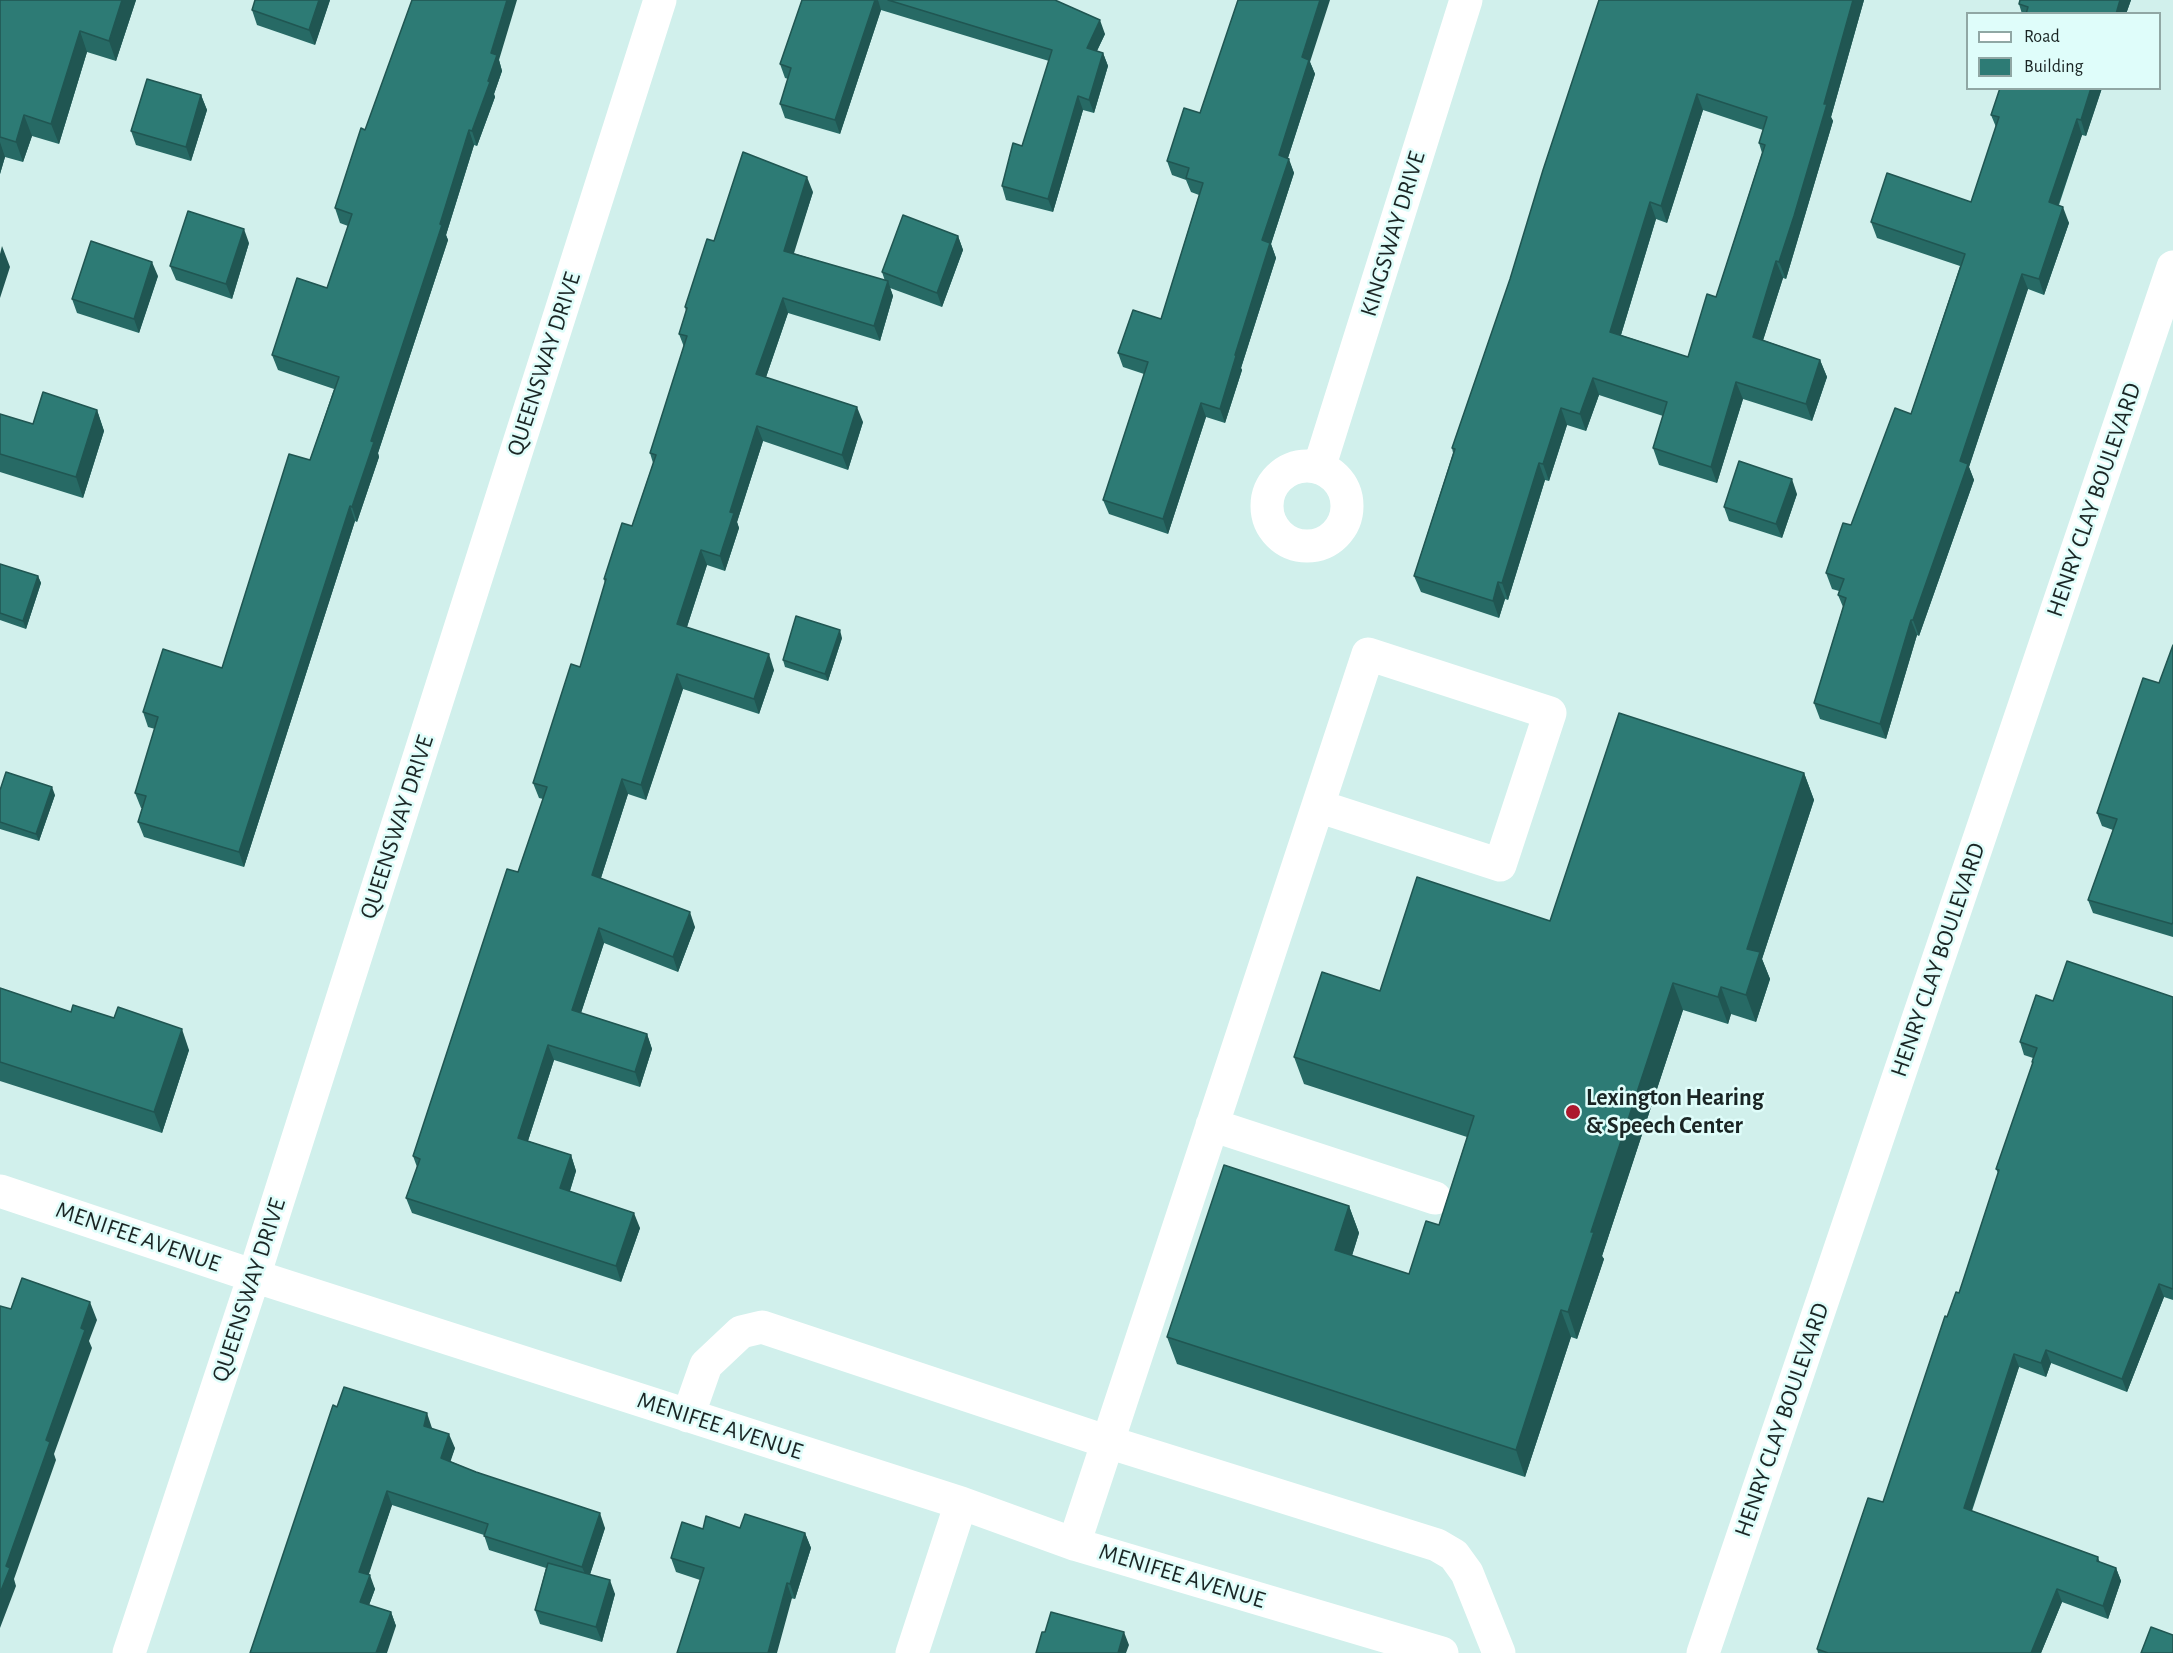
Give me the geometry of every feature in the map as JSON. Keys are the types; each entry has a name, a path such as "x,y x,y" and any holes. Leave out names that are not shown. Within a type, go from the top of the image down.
{"street":[{"name":"QUEENSWAY DRIVE","path":"129,1653 254,1276 660,0"},
{"name":"KINGSWAY DRIVE","path":"1319,468 1466,0"},
{"name":"HENRY CLAY BOULEVARD","path":"1703,1653 2173,267"},
{"path":"1074,1544 1368,654 1550,713 1500,865 1318,806"},
{"path":"1212,1125 1435,1198"},
{"name":"MENIFEE AVENUE","path":"0,1191 254,1276 960,1503 1074,1544 1442,1653"},
{"path":"688,1416 706,1365 741,1332 762,1327 1108,1442 1437,1545 1454,1555 1467,1573 1499,1653"},
{"path":"912,1653 960,1503"}],"building":[{"path":"0,0 122,0 109,41 80,31 51,124 24,115 16,142 0,137"},
{"path":"255,0 319,0 309,30 252,10"},
{"path":"412,0 507,0 491,53 497,55 488,81 490,82 472,131 469,130 440,224 442,225 371,441 374,442 352,507 350,506 239,852 138,822 146,796 135,793 158,717 143,712 163,649 222,668 289,454 310,460 339,377 272,355 297,278 327,288 352,214 335,208 361,128 365,130"},
{"path":"802,0 875,0 835,120 780,104 791,68 780,64"},
{"path":"888,0 1055,0 1100,20 1087,48 1103,53 1089,100 1078,96 1048,199 1002,186 1013,143 1022,146 1052,50"},
{"path":"1238,0 1320,0 1302,57 1309,60 1279,155 1289,159 1262,240 1270,243 1220,409 1201,403 1163,519 1103,500 1148,362 1118,353 1133,310 1161,319 1203,183 1186,178 1189,168 1167,161 1184,108 1200,113"},
{"path":"1599,0 1853,0 1824,104 1827,104 1794,216 1779,262 1776,261 1753,337 1820,360 1806,404 1736,382 1711,467 1653,448 1667,402 1593,378 1580,414 1561,408 1543,464 1539,463 1502,583 1498,582 1493,601 1414,576 1455,449 1452,448 1510,279","holes":["1697,94 1767,117 1759,143 1765,145 1716,297 1707,294 1688,357 1610,332 1650,202 1661,206"]},
{"path":"2020,0 2120,0 2117,12 2027,12 2028,7 2019,4"},
{"path":"147,79 201,95 186,147 131,131"},
{"path":"1999,90 2090,90 2081,120 2077,119 2049,202 2063,207 2039,279 2022,274 1960,461 1968,464 1913,620 1911,620 1880,724 1814,703 1846,598 1838,595 1844,579 1826,573 1843,523 1851,525 1895,408 1911,414 1965,254 1871,222 1887,173 1971,202 1999,117 1991,115"},
{"path":"743,152 807,177 784,251 888,281 874,326 783,298 756,374 857,407 842,455 757,426 730,512 734,513 720,556 701,550 677,624 769,654 754,699 677,674 641,785 622,779 592,875 690,912 673,957 599,928 572,1010 647,1034 635,1072 548,1045 518,1138 571,1155 560,1188 634,1213 616,1266 406,1198 420,1159 413,1156 507,869 518,872 547,787 533,783 571,664 580,667 622,523 632,526 656,455 650,453 687,336 679,334 687,308 685,307 707,239 714,241"},
{"path":"188,211 244,229 226,284 170,266"},
{"path":"903,215 958,236 937,293 882,272"},
{"path":"91,241 152,262 134,319 72,299"},
{"path":"43,392 97,410 76,477 0,454 0,414 33,424"},
{"path":"1739,461 1792,479 1776,524 1724,507"},
{"path":"0,564 38,576 23,621 0,613"},
{"path":"796,616 840,630 825,674 783,660"},
{"path":"2173,645 2172,924 2088,900 2117,819 2097,813 2143,678 2159,683"},
{"name":"Lexington Hearing & Speech Center","path":"1619,713 1804,773 1747,949 1760,952 1746,995 1721,987 1718,997 1673,983 1591,1232 1594,1232 1568,1312 1561,1310 1516,1450 1167,1337 1224,1165 1349,1206 1335,1250 1409,1274 1426,1221 1439,1225 1474,1116 1294,1057 1322,972 1380,991 1417,877 1550,921"},
{"path":"6,772 52,787 36,834 0,822 0,790"},
{"path":"2067,961 2173,997 2173,1289 2159,1284 2122,1379 2046,1350 2041,1363 2014,1354 1964,1508 2098,1557 2097,1561 2116,1568 2103,1606 2057,1589 2031,1653 1828,1653 1817,1649 1868,1498 1883,1502 1945,1316 1947,1317 1956,1292 1959,1293 1999,1170 1996,1169 2037,1048 2020,1042 2036,995 2053,1001"},
{"path":"0,988 71,1012 73,1005 114,1018 118,1007 182,1029 154,1112 0,1062"},
{"path":"22,1278 90,1302 81,1328 85,1330 46,1440 50,1442 6,1566 10,1568 0,1593 0,1306 11,1309"},
{"path":"344,1387 427,1413 424,1426 449,1434 441,1458 600,1513 582,1567 484,1536 488,1524 387,1491 359,1572 370,1575 360,1602 391,1612 376,1653 250,1653 333,1405 337,1407"},
{"path":"745,1514 805,1533 790,1584 787,1583 768,1653 677,1653 704,1568 671,1558 682,1522 703,1529 706,1516 740,1528"},
{"path":"548,1563 610,1580 596,1627 535,1610"},
{"path":"1051,1612 1124,1632 1118,1653 1036,1653"},
{"path":"2151,1627 2173,1635 2173,1653 2141,1653"}],"place":[{"name":"Lexington Hearing & Speech Center","path":"1573,1112"}]}
